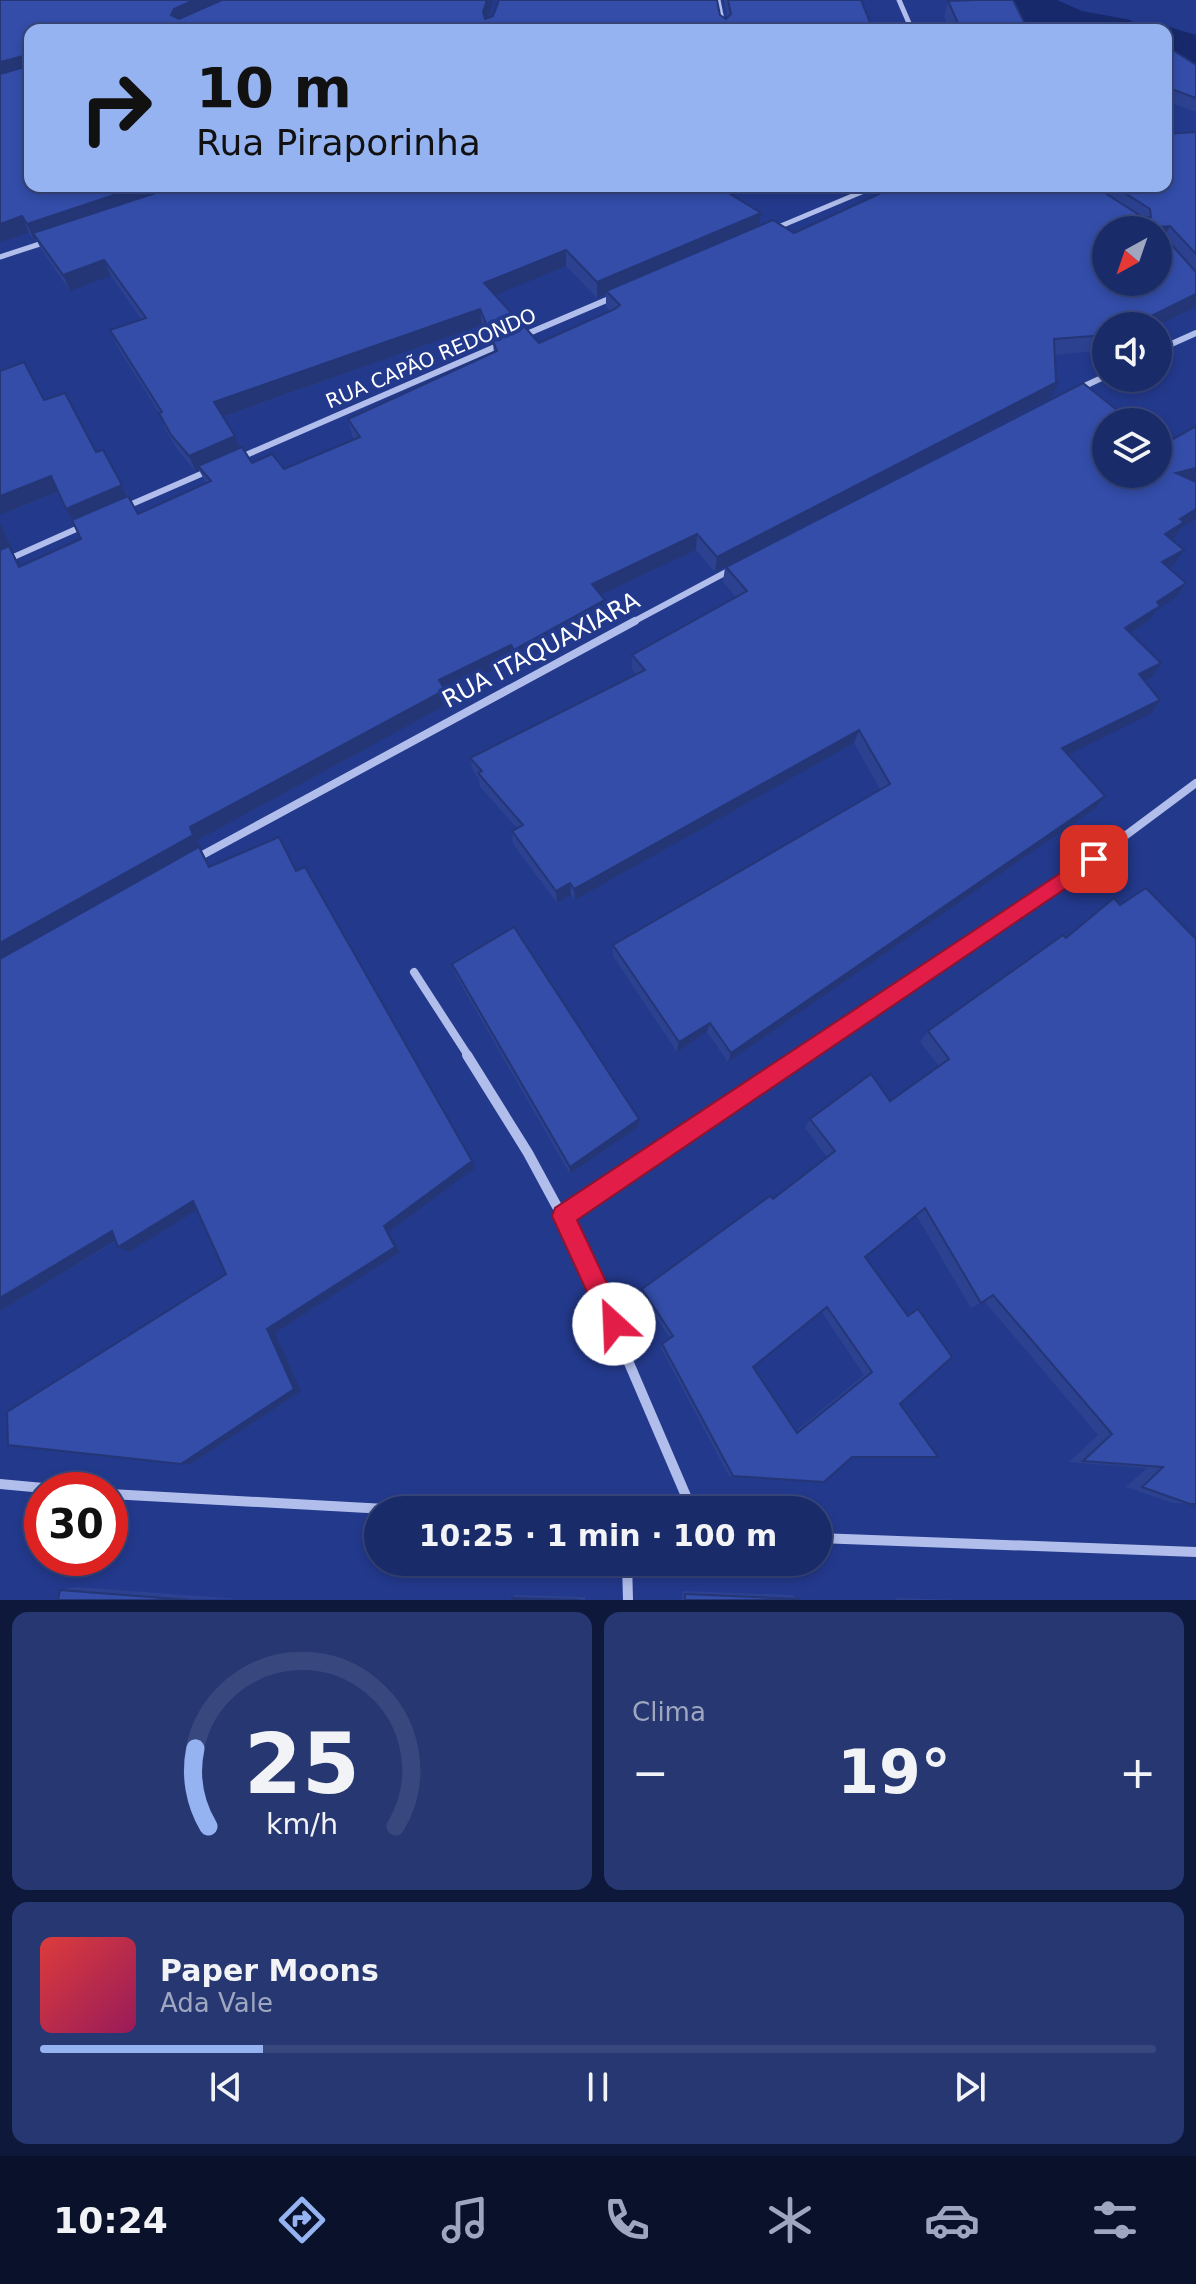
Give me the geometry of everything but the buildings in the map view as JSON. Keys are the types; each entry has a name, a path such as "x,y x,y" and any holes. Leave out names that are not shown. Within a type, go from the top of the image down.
{"street":[{"path":"718,0 723,24"},
{"path":"899,0 909,24"},
{"path":"774,229 862,192"},
{"path":"0,257 64,236"},
{"name":"RUA CAPÃO REDONDO","path":"226,463 628,291"},
{"path":"1172,344 1196,333"},
{"path":"1067,395 1092,383"},
{"path":"113,513 212,470"},
{"path":"0,563 85,525"},
{"name":"RUA ITAQUAXIARA","path":"183,865 745,562"},
{"path":"563,1216 1094,859 1196,783"},
{"path":"414,972 563,1216 614,1324 686,1496"},
{"path":"0,1484 24,1486"},
{"path":"128,1495 364,1508"},
{"path":"832,1539 1196,1552"},
{"path":"627,1576 628,1600"}],"waterway":[{"path":"1018,0 1077,24"},
{"path":"1172,42 1196,52"}],"route":[{"path":"614,1324 563,1216 1094,859"}]}
